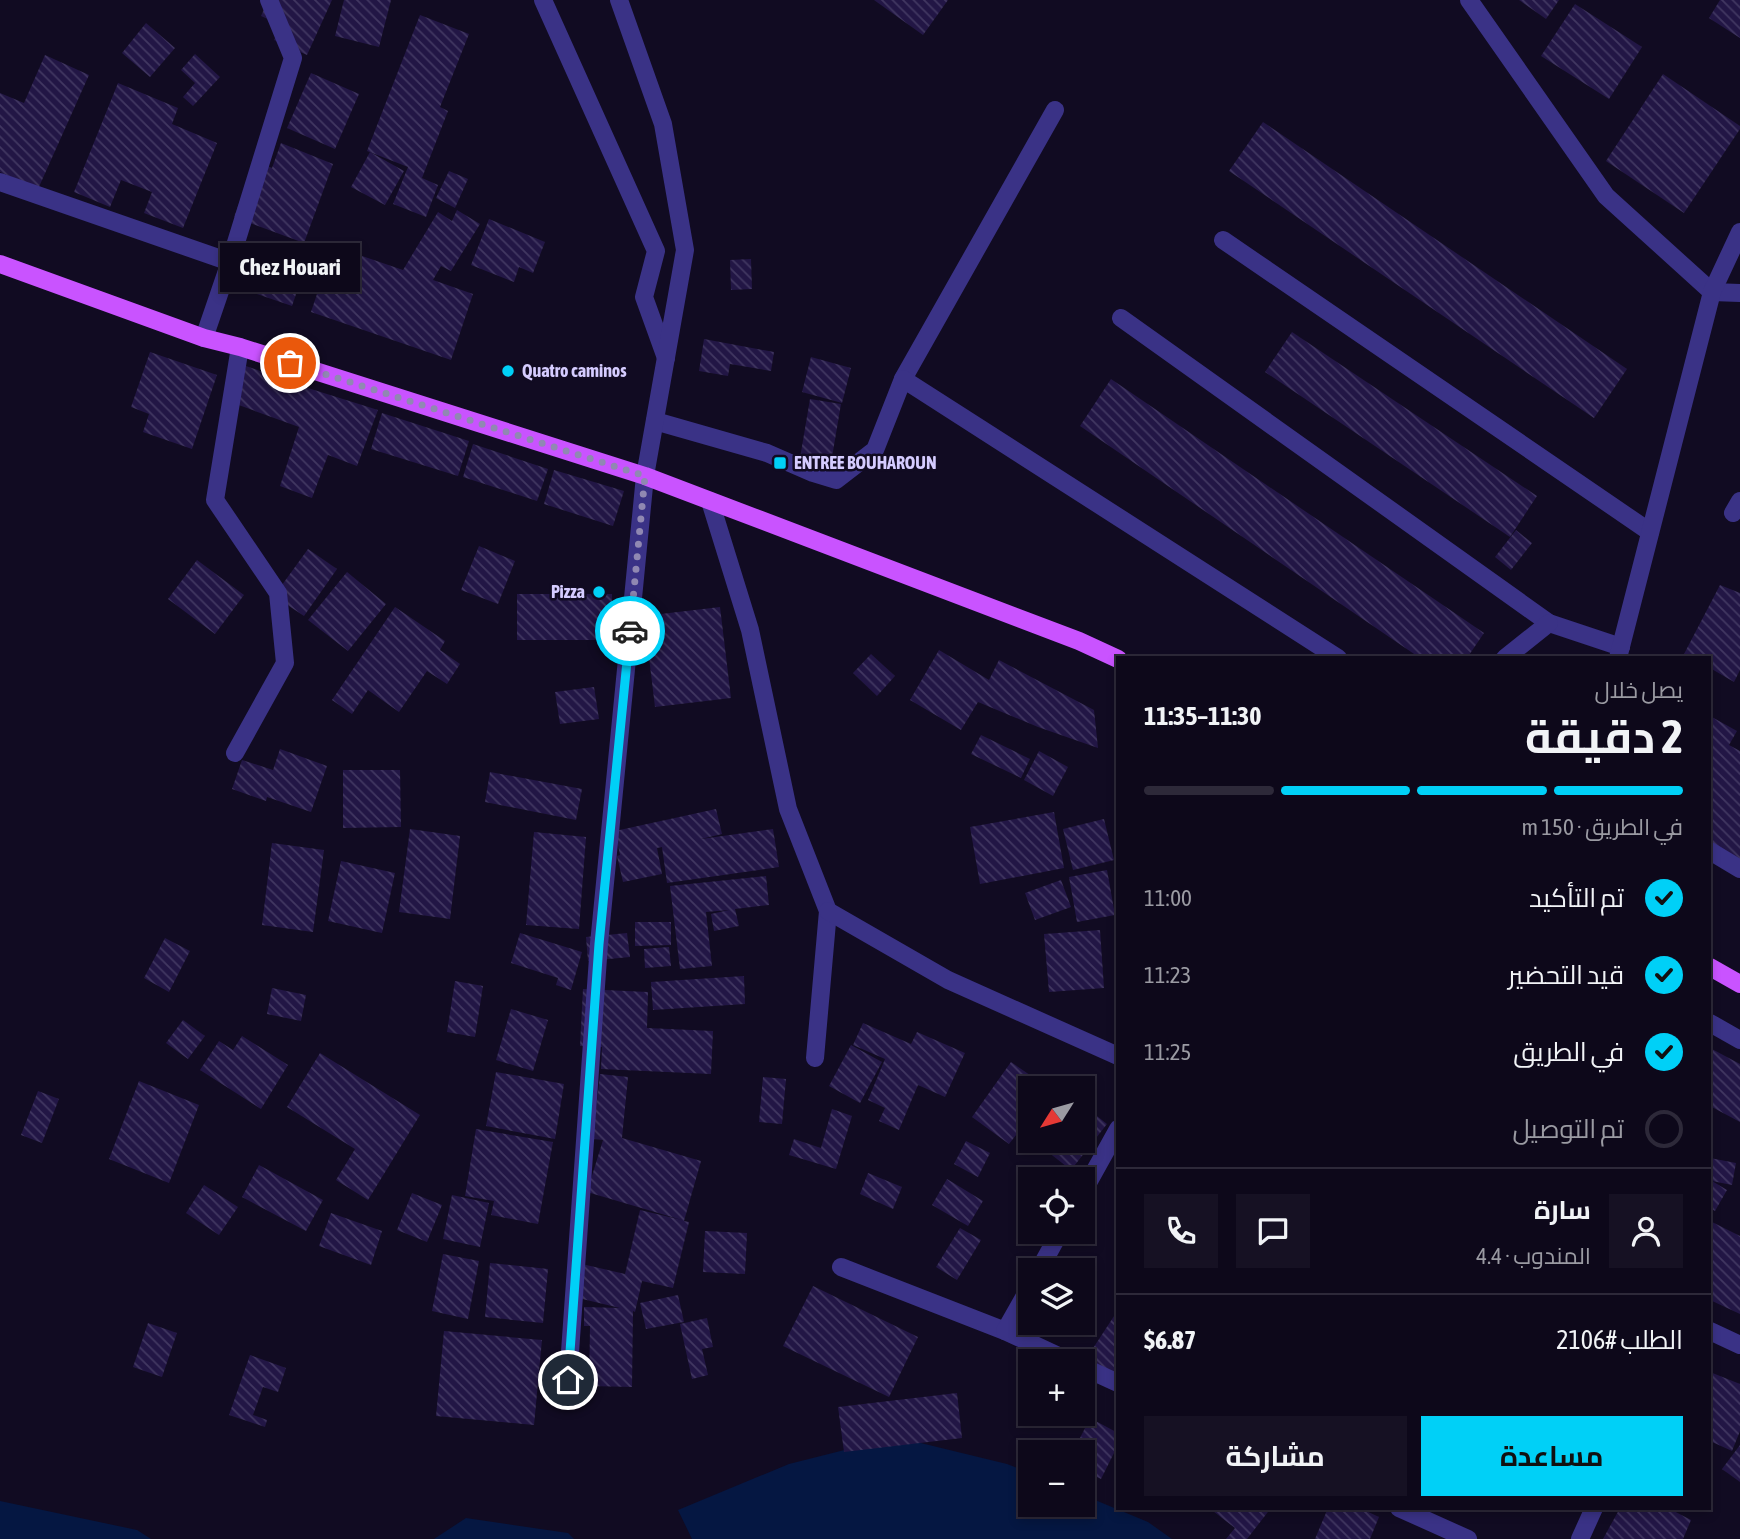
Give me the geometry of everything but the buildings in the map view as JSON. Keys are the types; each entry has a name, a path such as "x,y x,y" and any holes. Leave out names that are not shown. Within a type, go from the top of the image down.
{"main road":[{"path":"0,264 204,338 240,347 645,476 1079,640 1116,658"},
{"path":"1711,968 1740,984"}],"street":[{"path":"204,338 293,58 270,0"},
{"path":"543,0 656,251 644,297 666,358"},
{"path":"568,1380 599,944 645,476 685,250 663,124 620,0"},
{"path":"1469,0 1606,196 1712,292 1740,293"},
{"path":"655,421 767,453 836,480 875,450 902,379 1055,110"},
{"path":"0,182 230,262"},
{"path":"1121,318 1549,623 1619,653 1712,292 1740,232"},
{"path":"1223,240 1650,531"},
{"path":"235,753 285,663 278,593 215,500 240,347"},
{"path":"902,379 1335,656"},
{"path":"710,501 750,630 788,808 828,911 815,1058"},
{"path":"1507,656 1549,623"},
{"path":"1711,852 1740,869"},
{"path":"828,911 948,980 1116,1055"},
{"path":"1711,1024 1740,1040"},
{"path":"1095,1170 1116,1133"},
{"path":"841,1267 1005,1331 1043,1349"},
{"path":"1005,1331 1018,1308"},
{"path":"1711,1332 1740,1346"},
{"path":"1095,1372 1116,1382"},
{"path":"1403,1510 1466,1539"},
{"path":"1580,1539 1593,1510"}],"water":[{"path":"896,1437 1018,1468 1018,1517 1095,1517 1095,1500 1148,1522 1172,1539 692,1539 678,1510 789,1464"},
{"path":"0,1501 137,1530 151,1539 0,1539"},
{"path":"466,1518 568,1533 574,1539 434,1539"}],"way so far":[{"path":"290,363 645,476 630,631"}],"place":[{"name":"Chez Houari","path":"290,363"},
{"name":"Quatro caminos","path":"508,371"},
{"name":"ENTREE BOUHAROUN","path":"780,463"},
{"name":"Pizza","path":"599,592"}],"route":[{"path":"568,1380 599,944 630,631"}]}
